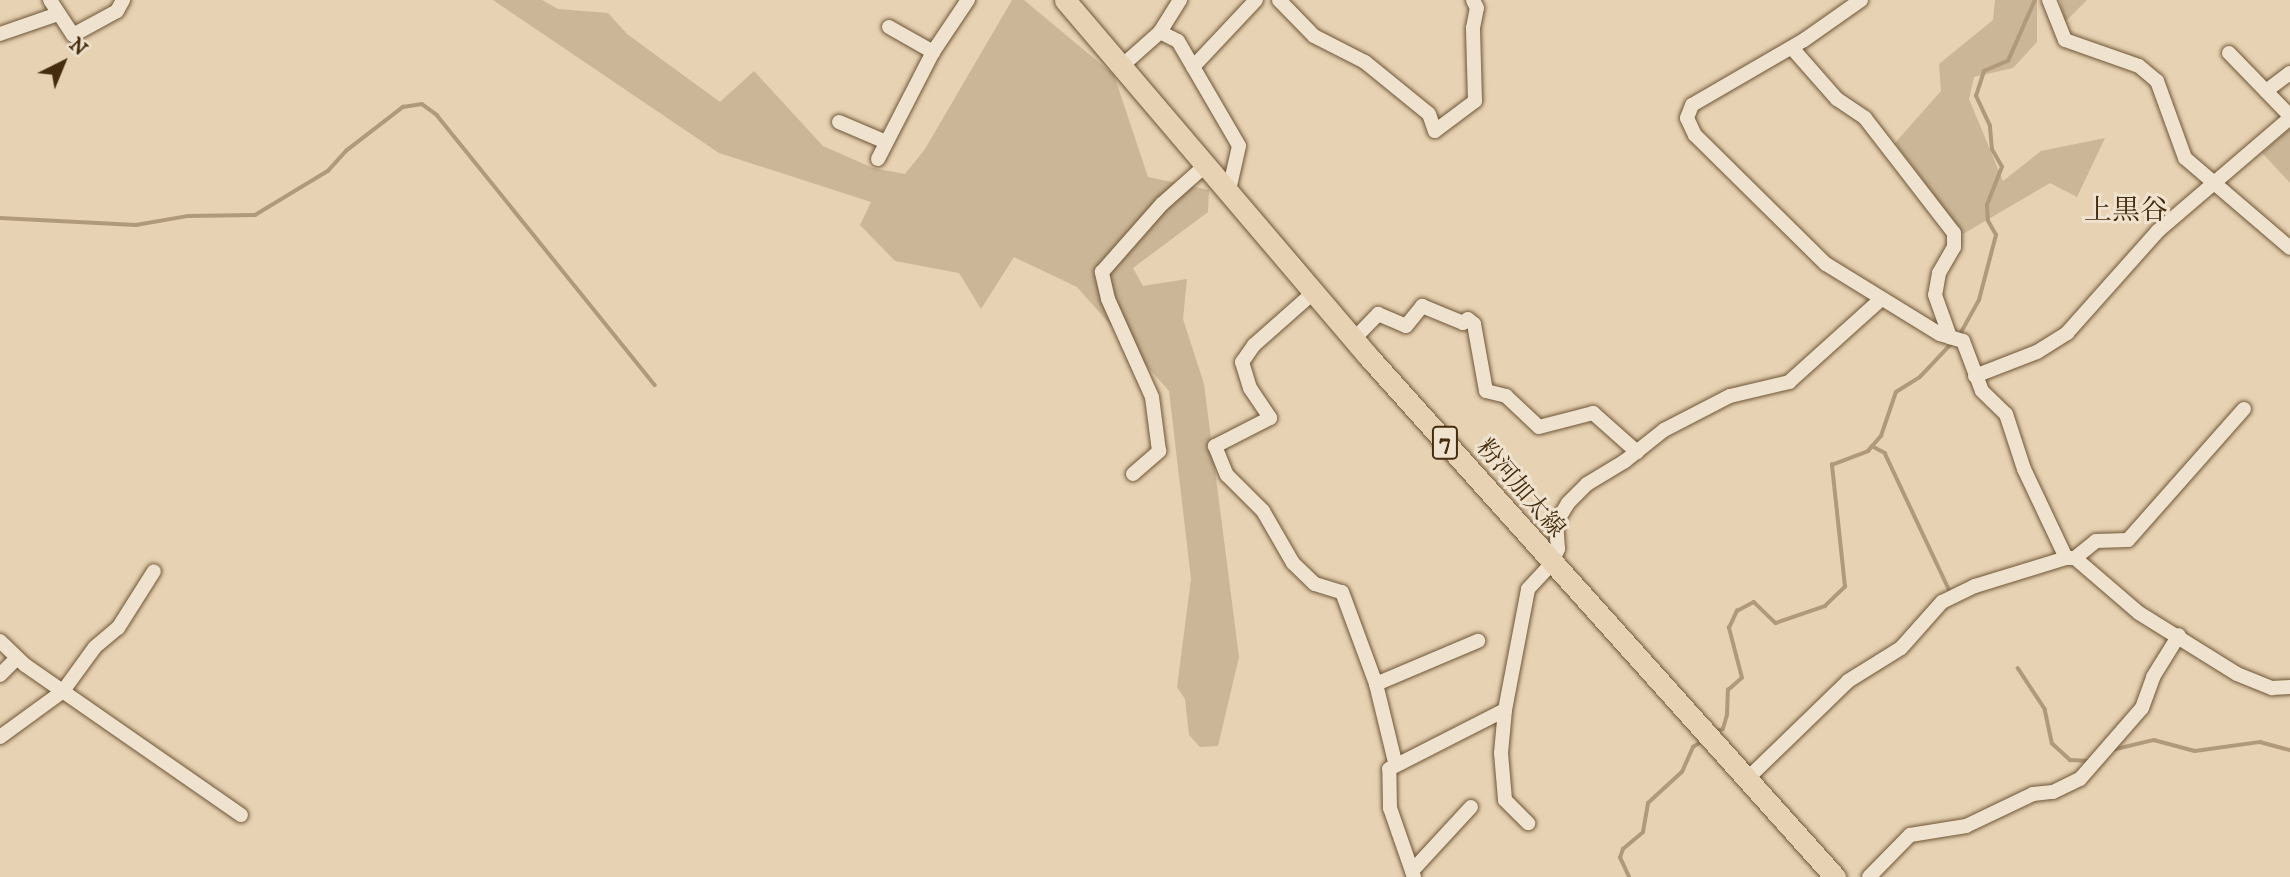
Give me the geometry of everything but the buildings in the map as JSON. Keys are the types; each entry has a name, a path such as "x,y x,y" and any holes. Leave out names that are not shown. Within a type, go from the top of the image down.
{"main road":[{"name":"粉河加太線","path":"1065,0 1354,340 1551,564 1835,877"}],"street":[{"path":"50,0 73,35 117,11 123,0"},
{"path":"878,159 933,52 968,0"},
{"path":"1123,65 1160,32 1180,0"},
{"path":"1193,67 1256,0"},
{"path":"1279,0 1314,36 1365,62 1429,114 1435,131 1475,101 1473,28 1477,8 1473,0"},
{"path":"1861,0 1791,48 1692,105 1687,118 1695,135 1732,168 1764,206 1825,264 1880,300 1950,337 1963,341 1982,391 2006,414 2024,469 2071,558 2139,613 2179,635 2238,674 2272,688 2290,687"},
{"path":"2049,0 2065,40 2139,66 2157,81 2185,158 2211,184 2290,248"},
{"path":"0,34 58,14"},
{"path":"889,27 933,52"},
{"path":"1160,32 1178,41 1239,146 1229,190"},
{"path":"1791,48 1837,99 1865,118 1954,233 1954,247 1939,274 1935,295 1950,337"},
{"path":"1975,376 2037,352 2067,333 2158,231 2290,117 2229,53"},
{"path":"2266,91 2290,73"},
{"path":"839,122 886,142"},
{"path":"1133,474 1158,451 1152,397 1108,299 1101,272 1153,214 1206,165"},
{"path":"1314,292 1254,345 1242,362 1250,388 1270,418 1215,446 1227,475 1268,518 1293,563 1315,583 1342,592 1376,684 1395,762"},
{"path":"1528,823 1505,800 1501,753 1504,710 1528,589 1551,564 1558,549 1556,523 1568,503 1587,484 1637,452 1664,430 1730,396 1789,382 1880,300"},
{"path":"1354,340 1378,314 1406,326 1422,306 1463,323 1468,319 1474,324 1486,391 1506,396 1539,427 1593,413 1637,452"},
{"path":"1746,780 1848,681 1901,648 1942,602 1975,586 2071,558 2096,541 2128,540 2244,409"},
{"path":"0,737 63,691 95,646 118,628 154,571"},
{"path":"1869,877 1910,835 1966,826 2033,794 2053,792 2080,779 2142,708 2153,677 2179,635"},
{"path":"0,641 63,691 241,815"},
{"path":"1376,684 1478,641"},
{"path":"0,675 17,657"},
{"path":"1472,807 1413,874 1390,808 1386,778 1395,762 1504,710"}],"shaded area":[{"path":"493,0 542,0 558,9 608,13 627,34 720,102 754,71 823,146 873,168 905,174 925,149 1012,0 1024,0 1114,75 1148,177 1209,190 1208,212 1133,268 1143,286 1187,279 1183,319 1204,384 1239,657 1218,746 1200,747 1189,735 1185,699 1177,687 1191,579 1169,391 1077,287 1014,257 981,309 959,273 895,261 860,225 871,202 719,153"},
{"path":"1995,0 2037,0 2037,42 2013,68 1974,77 1969,99 2003,181 2041,151 2105,138 2077,197 2050,183 1963,234 1895,143 1941,91 1939,64 1993,20"},
{"path":"2060,0 2087,0 2065,22"},
{"path":"2290,128 2290,183 2262,153"}],"waterway":[{"path":"1959,336 1979,300 1996,235 1988,221 1987,205 2002,167 1992,150 1990,126 1976,96 1984,71 2008,61 2035,0"},
{"path":"0,218 136,225 188,216 255,215 328,171 346,151 403,107 422,104 437,115 655,385"},
{"path":"1714,732 1723,729 1727,715 1728,690 1742,678 1729,628 1737,611 1754,602 1776,623 1825,606 1845,587 1832,465 1868,451 1881,436 1896,392 1920,377 1953,342"},
{"path":"1872,446 1885,453 1950,591"},
{"path":"2018,668 2045,709 2052,743 2070,760 2090,761"},
{"path":"2112,750 2154,740 2195,751 2260,742 2290,750"},
{"path":"1629,877 1620,858 1623,849 1643,832 1648,803 1682,772 1693,747 1701,742"}],"district":[{"name":"上黒谷","path":"2126,211"}]}
